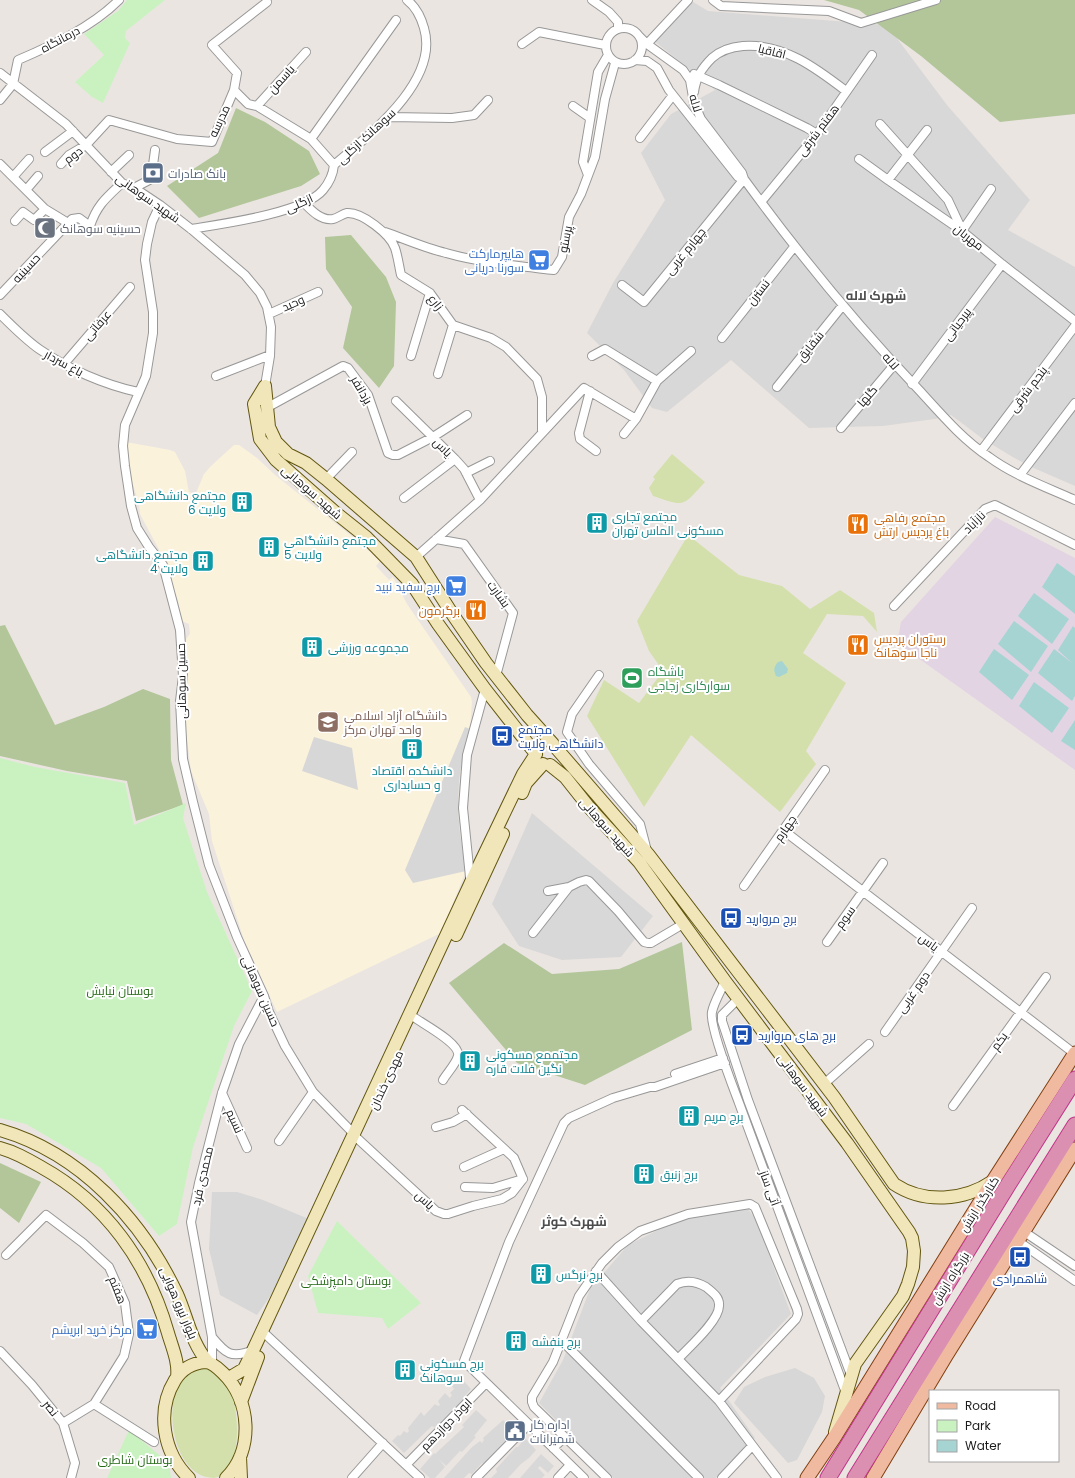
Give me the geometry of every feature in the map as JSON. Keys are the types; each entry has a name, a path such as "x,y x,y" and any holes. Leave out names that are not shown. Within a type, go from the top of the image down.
{"highway":[{"name":"بزرگراه ارتش","path":"828,1478 1003,1192 1075,1079"},
{"path":"855,1478 1075,1125"}],"main road":[{"name":"شهید سوهانی","path":"265,386 269,427 276,442 288,454 306,463 326,479 416,557 467,636 496,676 648,854 824,1084 894,1184 911,1193 930,1198 960,1195 978,1189 993,1181"},
{"name":"شهید سوهانی","path":"265,386 254,404 260,438 276,460 336,513 366,537 412,584 438,624 485,689 536,754"},
{"path":"547,743 555,746 558,758 547,764 538,760 536,754 541,745 547,743"},
{"name":"مهدی خندان","path":"241,1402 260,1352 265,1334 520,780 536,754"},
{"name":"شهید سوهانی","path":"547,764 565,777 588,806 639,862 738,999 846,1143 912,1238 914,1251 911,1272 903,1296 857,1360 851,1375 834,1438"},
{"name":"مهدی خندان","path":"356,1136 416,1018 481,882 526,783 547,764"},
{"path":"639,862 648,854"},
{"name":"کنارگذر ارتش","path":"807,1478 834,1438 993,1181 1075,1054"},
{"name":"بلوار نیرو هوایی","path":"0,1130 19,1135 49,1150 78,1170 111,1198 140,1231 160,1261 177,1295 199,1351 210,1363 228,1378 238,1392 244,1410 246,1430 240,1455"},
{"path":"846,1143 861,1135"},
{"name":"بلوار نیرو هوایی","path":"0,1148 13,1151 58,1176 102,1213 122,1237 139,1261 162,1312 177,1363 177,1377"},
{"path":"873,1478 946,1356 1075,1149"},
{"path":"986,1268 1047,1194"},
{"name":"مهدی خندان","path":"228,1378 244,1369 254,1350 265,1334"},
{"path":"189,1478 178,1464 168,1442 165,1430 164,1415 166,1398 177,1377 190,1366 210,1363"},
{"path":"226,1478 240,1455"},
{"path":"240,1455 241,1478"},
{"path":"177,1478 178,1464"}],"street":[{"name":"درمانگاه","path":"13,84 18,60 77,32 118,0"},
{"name":"سوهانک ازگلی","path":"334,165 389,117 402,101 421,70 426,56 427,38 421,16 407,0"},
{"path":"592,0 609,12 618,22 618,28"},
{"path":"647,44 688,0"},
{"path":"713,0 721,6 829,11 861,23 936,0"},
{"name":"مدرسه","path":"86,145 109,120 178,139 212,142 234,90 238,73 212,45 268,2"},
{"path":"311,139 396,20"},
{"path":"624,27 630,29 639,36 642,48 640,54 635,60 627,64 615,63 608,55 605,44 609,34 618,28 624,27"},
{"path":"522,44 539,32 605,44"},
{"name":"لاله","path":"639,36 647,44 683,70 690,80 694,103 701,119 794,246 894,365 952,425 981,451 1002,466 1020,476 1075,500"},
{"name":"اقاقیا","path":"698,76 714,56 724,50 742,46 763,46 785,53 810,65 846,92"},
{"name":"یاسمن","path":"257,106 306,52"},
{"path":"588,175 583,162 590,118 598,72 608,55"},
{"name":"هفتم شرقی","path":"761,202 817,134 872,55"},
{"name":"لاله","path":"635,60 647,61 657,68 669,90 738,177 744,179"},
{"name":"پرستو","path":"385,232 444,253 461,257 499,264 554,270 562,257 569,218 595,157 605,99 615,63"},
{"path":"683,70 719,84 817,134"},
{"name":"شهید سوهانی","path":"0,73 66,124 122,183 134,188 160,205 192,229 245,275 260,293 267,307 271,327 270,355 265,386"},
{"path":"694,103 694,92 698,76"},
{"path":"0,100 13,84"},
{"path":"694,92 697,86 702,84 719,84"},
{"path":"234,90 248,104 257,106 311,139 334,165"},
{"path":"640,138 673,95"},
{"path":"389,117 452,118 474,115 488,100"},
{"path":"573,106 590,118"},
{"path":"880,124 948,200 962,231"},
{"path":"888,180 927,130"},
{"path":"45,152 73,131"},
{"name":"دوم","path":"61,164 69,155 86,145"},
{"path":"134,188 153,178 155,167 153,165 155,150"},
{"path":"112,172 130,155"},
{"path":"13,177 29,159"},
{"name":"مهربان","path":"859,159 962,231 1075,321"},
{"path":"0,164 45,209 68,223 72,219 79,218 90,226 94,214 101,203 122,183"},
{"name":"ازگلی","path":"192,229 271,214 304,203 322,191 333,176 334,165"},
{"path":"26,190 38,176"},
{"name":"چهارم غربی","path":"622,285 644,302 744,179"},
{"path":"962,231 991,189"},
{"name":"زارع","path":"304,203 323,218 332,219 346,213 357,215 385,232 395,247 401,275 430,293 453,325"},
{"name":"حسین سوهانی","path":"160,205 152,222 145,255 153,312 153,333 146,376 125,425 123,446 131,506 137,528 163,565 180,630 183,676 180,701 183,759 192,802 209,865 237,937 285,1046 313,1092 356,1136"},
{"path":"15,221 23,212 34,220 45,209"},
{"name":"حسینیه","path":"0,296 68,223"},
{"name":"نسترن","path":"722,338 794,246"},
{"name":"پیرحیاتی","path":"912,384 1002,264"},
{"name":"عرفاتی","path":"64,364 130,287"},
{"name":"وحید","path":"268,314 318,292"},
{"path":"411,356 430,293"},
{"name":"شقایق","path":"777,387 843,306"},
{"name":"باغ سردار","path":"0,314 40,350 64,364 113,386 138,392"},
{"path":"438,374 453,325 491,338 506,347 537,379 542,397 542,431"},
{"name":"پنجم شرقی","path":"981,451 1075,326"},
{"path":"592,356 605,349 657,381"},
{"path":"624,434 636,419 657,381 692,351"},
{"path":"216,376 270,355"},
{"name":"گلها","path":"840,428 894,365"},
{"name":"یزدانفر","path":"268,407 343,366 348,368 368,395 388,453 398,455 433,437"},
{"path":"416,557 480,500 519,459 542,431 584,388 636,419"},
{"path":"590,391 579,433 580,439 596,451"},
{"name":"یاس","path":"396,401 455,459 466,473 480,500"},
{"path":"1020,476 1075,402"},
{"path":"433,437 467,415"},
{"path":"326,479 352,452"},
{"path":"404,498 455,459"},
{"path":"466,473 490,461"},
{"name":"نازآباد","path":"894,606 985,510 995,505 1075,544"},
{"name":"بشارت","path":"436,539 464,544 513,613 496,676"},
{"path":"599,675 572,714 567,732 588,764 640,824 648,854"},
{"path":"470,877 463,808 467,754 485,689"},
{"name":"چهارم","path":"744,886 825,770"},
{"name":"یاس","path":"783,830 1075,1054"},
{"name":"سوم","path":"827,942 883,862"},
{"path":"548,891 570,887 586,880 588,881 618,911 644,942 648,943 651,943 683,924"},
{"path":"533,933 570,887"},
{"name":"دوم غربی","path":"885,1032 972,908"},
{"name":"یکم","path":"953,1106 1046,977"},
{"name":"آتی ساز","path":"725,981 711,1018 739,1103 846,1393"},
{"name":"محمدی فرد","path":"210,1363 212,1337 191,1222 199,1183 222,1093 239,1044 264,996"},
{"name":"آتی ساز","path":"738,999 722,1015 721,1018 748,1100 851,1375"},
{"path":"416,1018 449,1040 457,1051 458,1058 443,1080"},
{"path":"824,1084 869,1044"},
{"path":"584,1478 464,1361 509,1242 564,1123 569,1118 613,1098 650,1087 654,1082 724,1060"},
{"path":"279,1141 313,1092"},
{"name":"نسیم","path":"222,1093 247,1148"},
{"path":"739,1103 748,1100"},
{"path":"436,1127 453,1122 465,1112 493,1140 514,1158 523,1180 493,1188 465,1187"},
{"name":"یاس","path":"356,1136 436,1211 444,1214 502,1199 512,1193 523,1180"},
{"path":"464,1167 504,1149"},
{"path":"607,1478 534,1407 532,1402 532,1397 553,1362 579,1296 602,1263 618,1247 640,1231 688,1214 750,1204 755,1207 798,1314 796,1319 719,1401"},
{"name":"هفتم","path":"6,1255 46,1215 83,1243 109,1268 125,1303 129,1334 124,1356 94,1404 63,1423"},
{"path":"1020,1236 1075,1266"},
{"path":"1020,1236 1075,1281"},
{"path":"596,1272 641,1322 719,1401 777,1478"},
{"path":"641,1322 677,1284 684,1281 702,1285 716,1295 719,1306 714,1320 678,1359"},
{"path":"265,1334 420,1478"},
{"path":"212,1337 223,1350 228,1353 243,1354 254,1350"},
{"path":"562,1341 699,1478"},
{"name":"نصر","path":"0,1351 32,1385 63,1423 75,1463 71,1478"},
{"path":"835,1362 838,1364 842,1363 845,1358"},
{"name":"ابوذر دوازدهم","path":"406,1465 486,1383"},
{"path":"94,1404 154,1442"},
{"path":"476,1478 529,1424"},
{"path":"553,1448 565,1437"},
{"path":"352,1478 383,1443"},
{"path":"722,1478 752,1446"},
{"path":"558,1478 570,1465"}],"shaded area":[{"path":"690,0 708,11 887,25 947,105 1030,200 1008,230 1075,267 1075,486 1029,466 1011,456 983,439 951,415 942,418 883,426 809,428 731,360 667,412 652,408 624,370 587,333 613,283 665,200 641,153 671,114 715,90 653,40"},
{"name":"دانشگاه آزاد اسلامی واحد تهران مرکز","path":"126,442 175,452 185,471 189,492 192,493 196,493 204,474 211,466 234,445 239,445 257,458 275,475 359,542 380,561 376,566 389,580 393,577 407,604 471,697 470,729 461,767 458,810 466,871 441,933 277,1012 244,940 212,841 209,814 191,771 184,716 188,689 185,640 190,634 189,624 182,621 178,601 163,557 140,514 139,504 130,475"},
{"path":"995,517 1075,558 1075,770 897,643 901,622"},
{"path":"465,727 470,729 461,767 458,810 466,871 413,883 405,870"},
{"path":"314,737 352,748 358,790 302,771"},
{"path":"532,813 653,916 621,957 562,960 519,946 492,904"},
{"path":"212,1192 237,1192 263,1200 309,1219 280,1282 257,1315 220,1295 209,1249"},
{"path":"746,1206 756,1220 791,1314 720,1388 755,1438 716,1478 613,1478 539,1403 563,1360 590,1289 628,1245 676,1221"},
{"path":"795,1368 814,1378 825,1396 822,1412 797,1460 788,1463 734,1403 744,1387 765,1377"},
{"path":"461,1378 471,1389 464,1397 466,1399 459,1407 456,1406 435,1428 432,1426 404,1453 392,1441 398,1435 400,1436 404,1431 407,1433 409,1431 408,1428 421,1412 424,1416 435,1404 438,1406 440,1405 438,1401 445,1393 450,1398 452,1395 450,1393 454,1389 452,1386"},
{"path":"476,1410 487,1420 474,1436 476,1437 446,1466 439,1459 445,1467 435,1478 430,1478 420,1469 434,1453 435,1454 464,1427 462,1425"},
{"path":"503,1420 515,1431 494,1453 496,1455 485,1466 482,1463 472,1474 469,1473 464,1478 444,1478 472,1447 480,1441 482,1443 484,1440 483,1438"},
{"path":"525,1438 536,1450 508,1478 491,1478 497,1472 496,1469"},
{"path":"541,1454 554,1466 548,1473 540,1466 538,1468 545,1475 542,1478 520,1478"}],"green space":[{"path":"127,0 165,0 126,31 125,38 130,43 103,103 92,97 75,82 104,55 84,34 118,11"},
{"path":"824,0 1075,0 1075,114 1000,122 921,56 859,10"},
{"path":"236,108 265,122 309,151 320,174 301,186 199,218 167,186 218,153"},
{"path":"351,235 386,277 396,302 394,366 379,388 343,348 352,307 326,269 325,237"},
{"path":"672,454 705,482 687,500 678,503 653,496 649,488 655,479 653,477"},
{"path":"688,535 739,575 782,586 810,609 840,590 874,613 877,632 863,616 827,614 803,653 846,683 806,751 816,764 780,812 691,735 644,807 587,716 604,680 639,703 663,671 649,651 637,621"},
{"path":"5,625 55,725 104,707 143,689 170,699 171,760 183,805 136,821 127,781 67,771 0,756 0,626"},
{"name":"بوستان نیایش","path":"0,758 35,767 125,783 134,825 186,803 183,818 207,892 252,991 234,1026 193,1147 177,1224 159,1236 101,1168 26,1124 0,1118"},
{"path":"682,942 692,1030 585,1085 517,1063 449,983 504,943 552,974 619,969"},
{"path":"0,1163 41,1182 19,1223 0,1208"},
{"name":"بوستان دامپزشکی","path":"337,1221 421,1303 388,1329 382,1318 318,1313 308,1276"},
{"path":"204,1367 215,1372 225,1383 230,1391 236,1412 237,1440 230,1466 223,1474 214,1478 199,1474 188,1465 179,1451 174,1434 172,1416 174,1399 179,1384 187,1373"},
{"name":"بوستان شاطری","path":"129,1430 169,1463 171,1478 107,1478"}],"water":[{"path":"1057,563 1075,576 1075,614 1042,587"},
{"path":"1034,593 1069,619 1052,644 1018,616"},
{"path":"1014,621 1048,646 1031,672 998,644"},
{"path":"1073,626 1075,628 1075,696 1072,701 1038,673 1054,649 1072,663 1058,650"},
{"path":"994,649 1029,675 1012,700 979,672"},
{"path":"782,661 788,669 787,673 779,677 776,676 774,668 778,662"},
{"path":"1034,682 1069,708 1052,733 1019,706"},
{"path":"1075,720 1075,750 1061,741"}],"place":[{"name":"بانک صادرات","path":"153,173"},
{"name":"حسینیه سوهانک","path":"45,228"},
{"name":"هایپرمارکت سورنا دریانی","path":"539,260"},
{"name":"مجتمع دانشگاهی ولایت 6","path":"242,502"},
{"name":"مجتمع تجاری مسکونی الماس تهران","path":"597,523"},
{"name":"مجتمع رفاهی باغ پردیس ارتش","path":"858,524"},
{"name":"مجتمع دانشگاهی ولایت 5","path":"269,547"},
{"name":"مجتمع دانشگاهی ولایت 4","path":"203,561"},
{"name":"برج سفید نبید","path":"456,586"},
{"name":"برگرمون","path":"476,610"},
{"name":"رستوران پردیس ناجا سوهانک","path":"858,645"},
{"name":"مجموعه ورزشی","path":"312,647"},
{"name":"باشگاه سواركاری زجاجی","path":"632,678"},
{"name":"دانشگاه آزاد اسلامی واحد تهران مرکز","path":"328,722"},
{"name":"مجتمع دانشگاهی ولایت","path":"502,736"},
{"name":"دانشکده اقتصاد و حسابداری","path":"412,749"},
{"name":"برج مروارید","path":"731,918"},
{"name":"برج های مروارید","path":"742,1035"},
{"name":"مجتممع مسکونی نگین فلات قاره","path":"470,1061"},
{"name":"برج مریم","path":"689,1116"},
{"name":"برج زنبق","path":"644,1174"},
{"name":"شاهمرادی","path":"1020,1257"},
{"name":"برج نرگس","path":"541,1274"},
{"name":"مرکز خرید ابریشم","path":"147,1329"},
{"name":"برج بنفشه","path":"516,1341"},
{"name":"برج مسکونی سوهانک","path":"405,1370"},
{"name":"اداره کار شمیرانات","path":"515,1431"}],"district":[{"name":"شهرک لاله","path":"876,295"},
{"name":"شهرک کوثر","path":"574,1221"}]}
